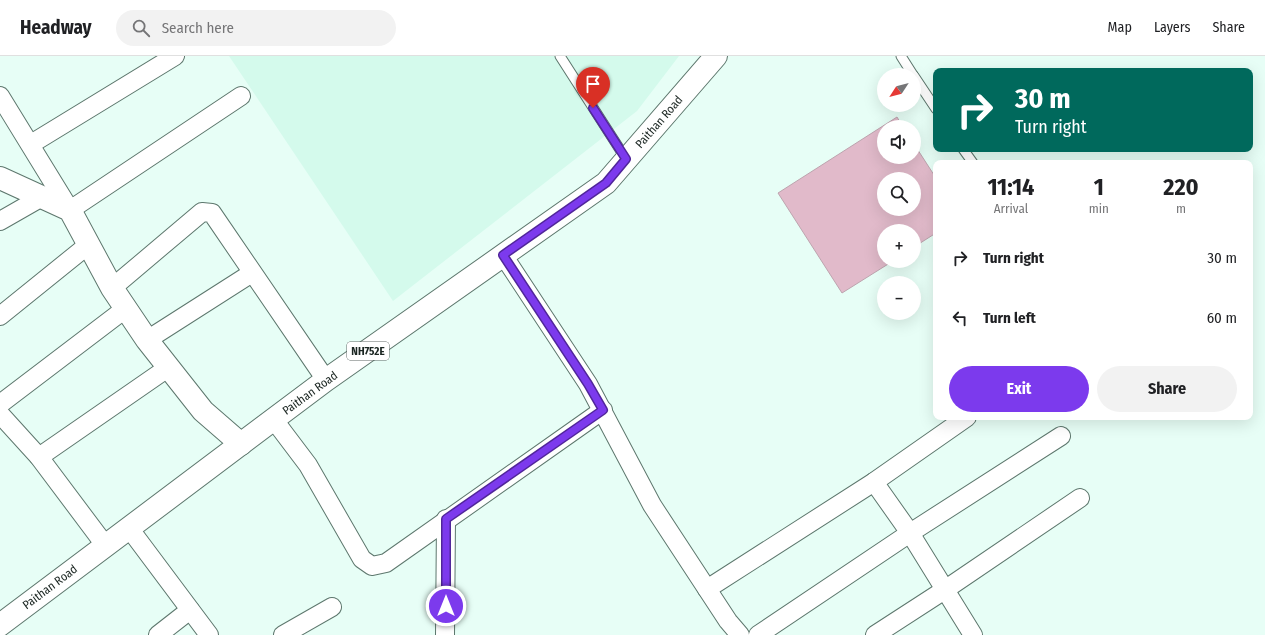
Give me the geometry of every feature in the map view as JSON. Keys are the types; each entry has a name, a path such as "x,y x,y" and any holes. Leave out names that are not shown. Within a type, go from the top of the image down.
{"main road":[{"name":"Paithan Road","path":"0,625 326,380 606,183 716,56"},
{"path":"0,178 70,210 124,309 203,411 241,444"}],"street":[{"path":"31,144 175,56"},
{"path":"0,96 31,144 70,210 241,96"},
{"path":"0,221 42,197"},
{"path":"112,288 202,212 212,213 220,222 252,273 326,380"},
{"path":"0,316 88,245"},
{"path":"503,255 588,384 652,505 728,621 740,635"},
{"path":"147,340 252,273"},
{"path":"0,404 124,309"},
{"path":"40,457 169,367"},
{"path":"274,420 308,465 362,559 372,566 386,563 446,519 603,410"},
{"path":"0,414 40,457 105,545"},
{"path":"707,589 874,482 963,420"},
{"path":"758,635 910,533 1061,436"},
{"path":"874,482 910,533 946,589 973,635"},
{"path":"875,635 946,589 1080,498"},
{"path":"445,635 446,519"},
{"path":"129,528 209,635"},
{"path":"283,635 332,607"},
{"path":"158,635 190,610"}],"lane":[{"path":"560,56 626,159"},
{"path":"901,56 909,68"},
{"path":"921,86 933,104"}],"shaded area":[{"path":"229,56 679,56 637,111 393,301"}],"building":[{"path":"877,130 877,164 921,164 921,155 933,173 933,235 921,243 921,224 877,224 877,268 882,268 842,293 778,193"}],"route":[{"path":"446,606 446,519 603,410 588,384 503,255 606,183 626,159 593,108"}]}
